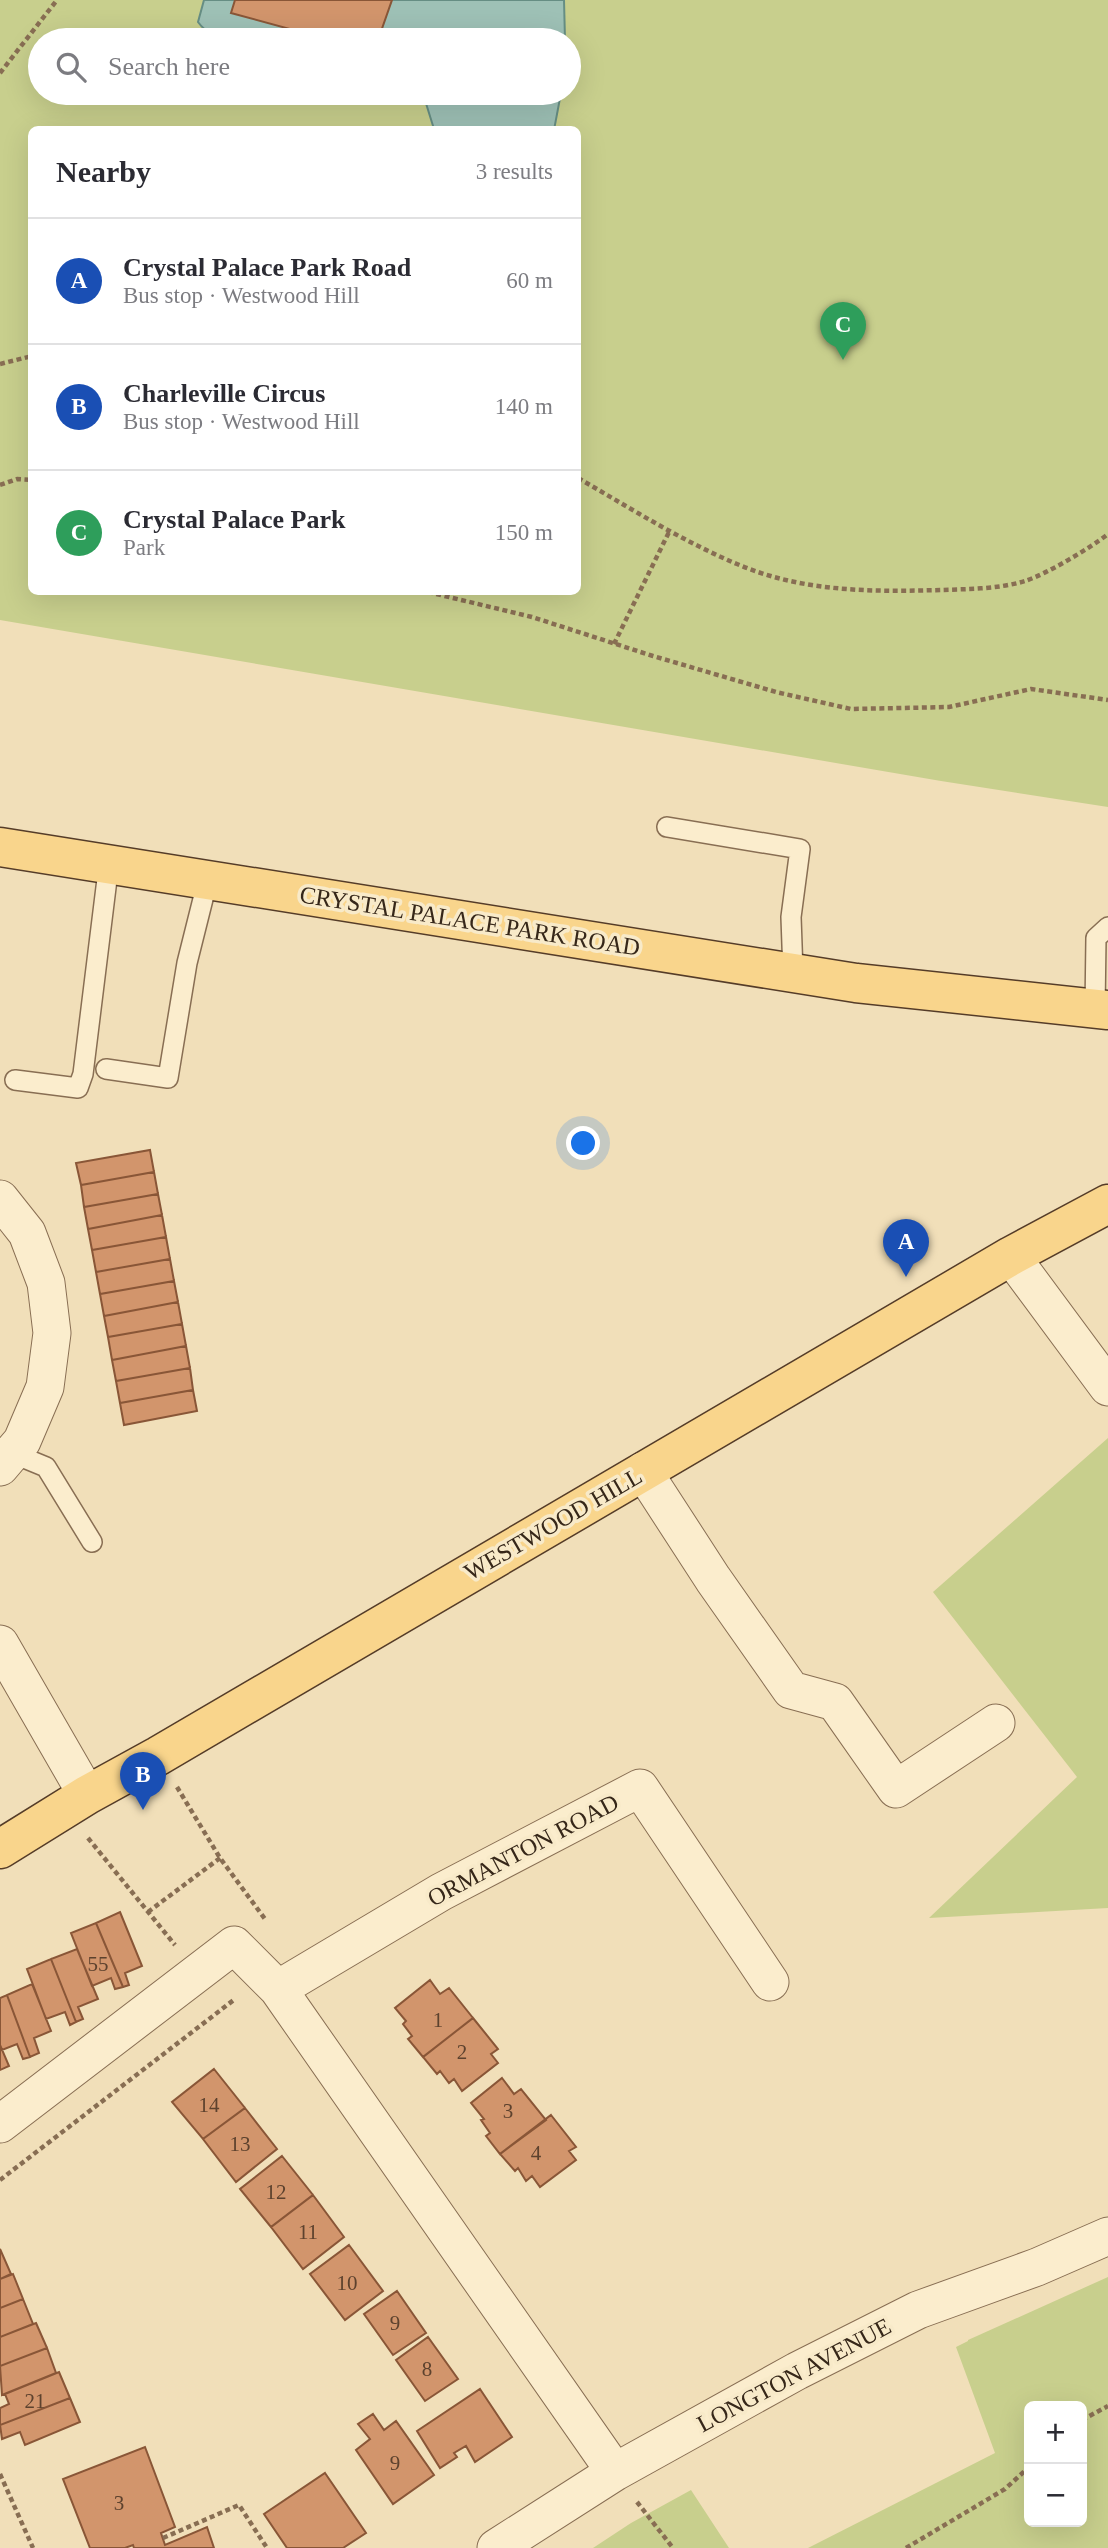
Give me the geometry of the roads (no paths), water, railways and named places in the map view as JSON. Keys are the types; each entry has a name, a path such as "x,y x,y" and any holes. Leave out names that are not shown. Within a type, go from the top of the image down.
{"main road":[{"name":"CRYSTAL PALACE PARK ROAD","path":"0,848 109,863 856,983 1102,1009"},
{"name":"WESTWOOD HILL","path":"0,1849 1011,1256 1108,1204"}],"street":[{"path":"0,1199 27,1233 47,1283 52,1333 45,1387 22,1441 6,1460"},
{"path":"1011,1256 1108,1387"},
{"path":"643,1471 713,1579 792,1690 835,1702 896,1789 996,1723"},
{"path":"0,1644 76,1802"},
{"name":"ORMANTON ROAD","path":"271,1983 640,1788 770,1982"},
{"path":"0,2124 234,1945 271,1983 615,2472"},
{"name":"LONGTON AVENUE","path":"496,2548 615,2472 797,2371 918,2310 1037,2267 1108,2236"}],"lane":[{"path":"667,827 800,849 791,917 793,973"},
{"path":"15,1080 78,1088 83,1074 100,951 109,863"},
{"path":"106,1069 168,1078 187,963 208,879"},
{"path":"1102,1009 1096,938 1108,927"},
{"path":"6,1460 46,1467 92,1542"}],"water":[{"path":"204,0 564,0 565,28 203,28 198,22"},
{"path":"426,105 559,105 555,126 433,126"}],"place":[{"name":"Crystal Palace Park","path":"843,360"},
{"name":"Crystal Palace Park Road","path":"906,1277"},
{"name":"Charleville Circus","path":"143,1810"}]}
